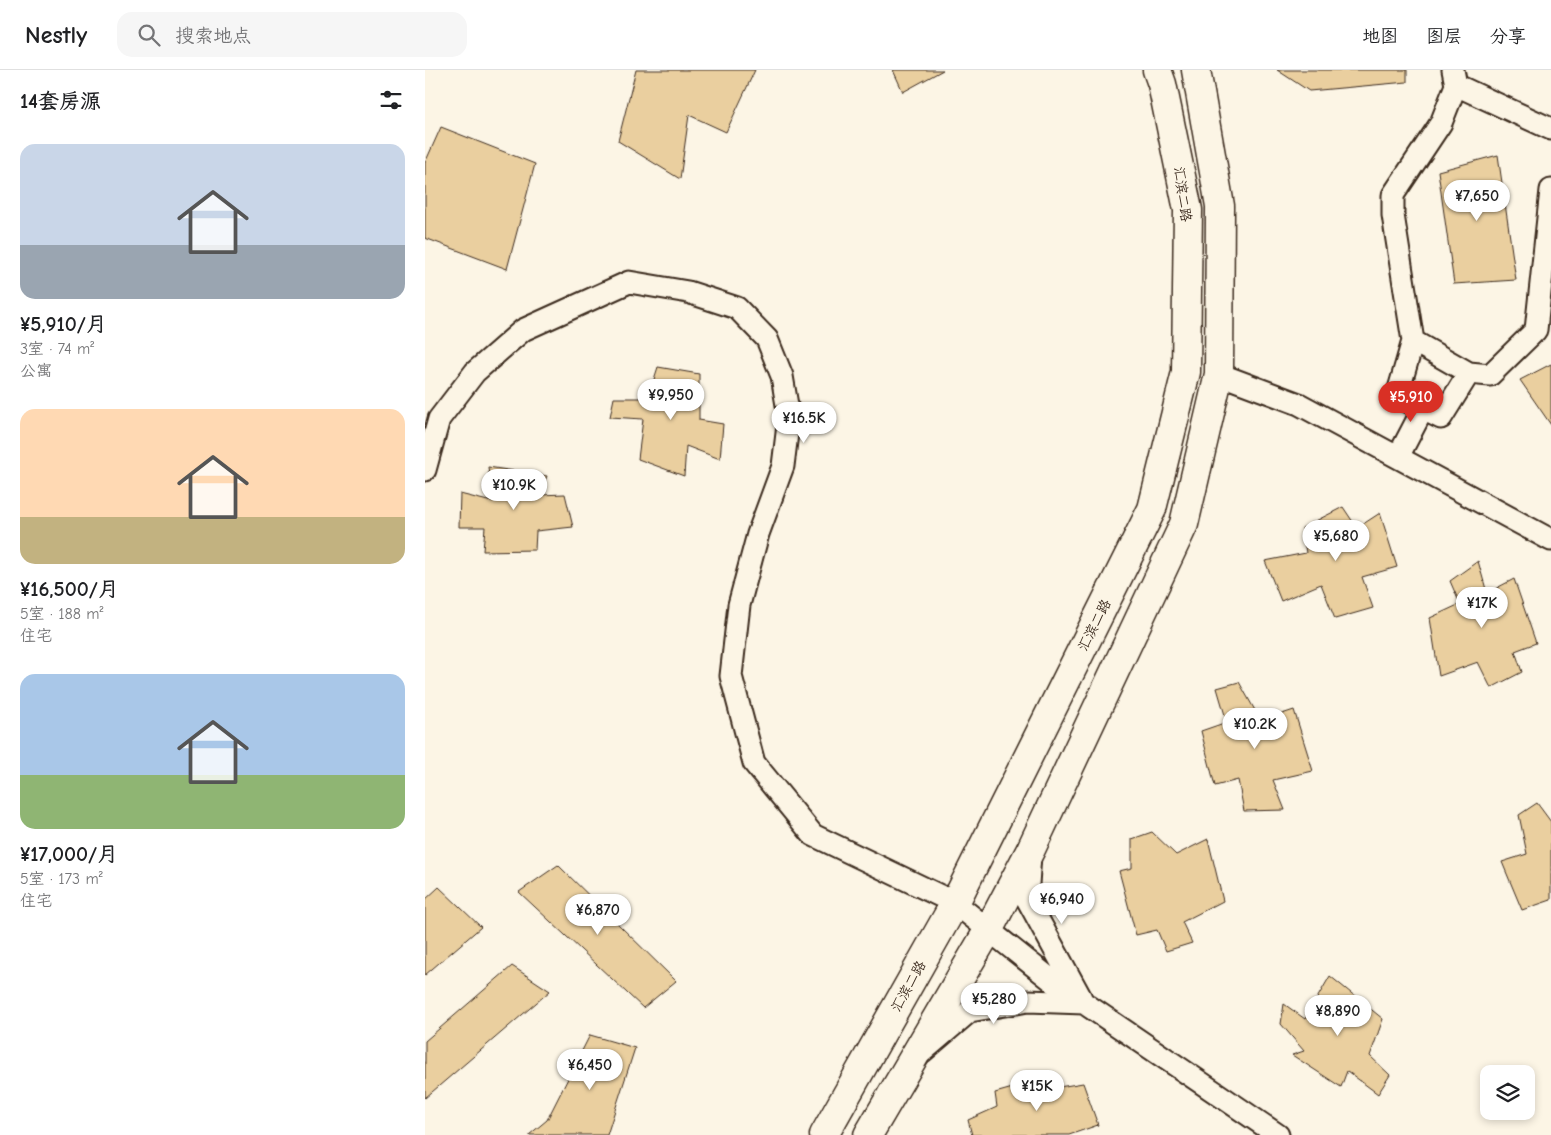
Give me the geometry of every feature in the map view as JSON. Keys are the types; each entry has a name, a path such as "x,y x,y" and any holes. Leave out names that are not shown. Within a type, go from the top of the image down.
{"main road":[{"name":"汇滨二路","path":"824,1135 955,903 1152,509 1186,372 1188,210 1163,84 1157,70"},
{"path":"868,1135 989,929 1031,849 1184,524 1219,374 1220,206 1196,70"}],"street":[{"path":"1469,374 1441,418 1397,396 1413,342 1393,215 1393,195 1441,123 1455,78 1551,129"},
{"path":"1413,342 1469,374 1490,375 1536,330 1551,190"},
{"path":"425,470 439,419 475,372 523,330 629,282 688,292 737,308 767,339 782,376 789,417 783,466 758,534 739,605 731,676 754,764 813,835 955,903 1059,986 1278,1135"},
{"path":"1219,374 1299,404 1551,540"},
{"path":"1398,457 1423,409"},
{"path":"1031,849 1027,899 1084,1003"},
{"path":"911,1062 970,1011 1028,1001 1084,1003"}],"building":[{"path":"636,70 755,70 726,132 689,115 680,179 618,141"},
{"path":"893,70 943,70 903,92"},
{"path":"1277,70 1407,70 1407,82 1309,91"},
{"path":"441,127 535,164 507,269 425,238 425,163"},
{"path":"1498,155 1516,280 1454,284 1438,171"},
{"path":"1551,364 1551,425 1520,380"},
{"path":"658,367 699,374 699,420 723,424 720,459 686,446 684,476 638,459 643,419 610,417 614,398 648,398"},
{"path":"488,467 547,476 539,495 565,494 573,527 536,531 535,550 483,551 485,527 459,527 460,494 492,502"},
{"path":"1343,507 1357,528 1380,513 1397,567 1362,577 1373,608 1335,619 1321,584 1281,601 1265,561 1306,553 1302,528"},
{"path":"1478,561 1487,593 1514,579 1536,643 1515,651 1522,672 1491,688 1478,662 1439,676 1430,618 1460,604 1450,581"},
{"path":"1239,682 1261,721 1294,710 1313,771 1273,780 1285,810 1244,811 1238,780 1215,786 1201,731 1227,722 1217,688"},
{"path":"1537,803 1551,822 1551,900 1522,910 1502,862 1527,854 1519,815"},
{"path":"1152,832 1176,855 1208,839 1223,901 1182,922 1192,943 1166,951 1157,930 1136,935 1119,871 1132,868 1132,839"},
{"path":"558,865 676,981 643,1008 519,892"},
{"path":"439,887 481,927 425,975 425,900"},
{"path":"512,966 550,991 425,1098 425,1041"},
{"path":"1330,976 1383,1019 1370,1056 1390,1075 1378,1094 1347,1071 1341,1087 1292,1055 1304,1051 1281,1024 1284,1004 1305,1019"},
{"path":"590,1035 635,1048 607,1135 529,1135 547,1120"},
{"path":"1041,1080 1053,1088 1083,1083 1098,1125 1069,1135 972,1135 968,1120 997,1107 995,1093"}]}
